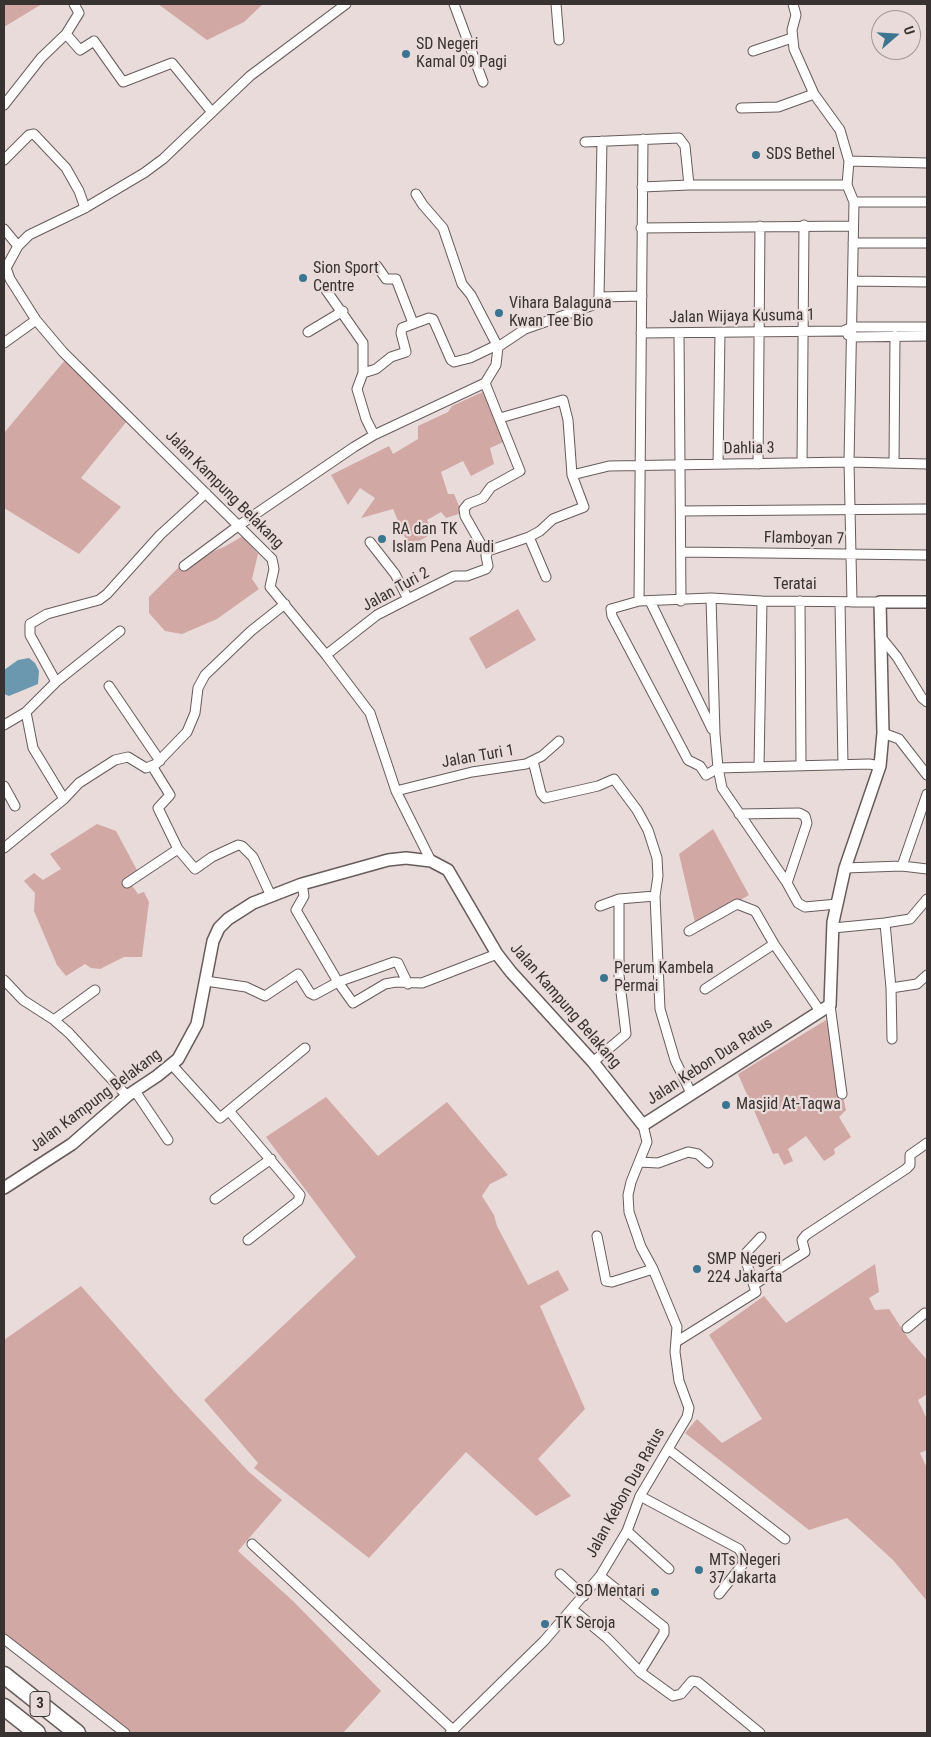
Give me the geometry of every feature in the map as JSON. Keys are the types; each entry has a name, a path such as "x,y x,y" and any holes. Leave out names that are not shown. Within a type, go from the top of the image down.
{"highway":[{"name":"3","path":"4,1676 77,1733"},
{"name":"3","path":"4,1707 37,1733"}],"street":[{"path":"4,106 41,58 66,34 78,16 78,10 74,4"},
{"name":"Jalan Kampung Belakang","path":"346,4 282,49 211,111 163,159 144,173 85,208 36,231 18,246 7,263 7,272 36,320 63,352 273,560 274,569 269,586 326,655 370,713 396,791 431,861"},
{"path":"454,4 483,82"},
{"path":"556,4 559,40"},
{"path":"794,4 796,15 792,38 801,67 814,94 840,130 849,161 847,185 854,202 849,462 852,602"},
{"path":"66,34 80,50 94,41 123,82 172,62 211,111"},
{"path":"753,51 792,38"},
{"path":"741,108 778,107 814,94"},
{"path":"4,160 29,135 34,134 66,168 79,190 85,208"},
{"path":"585,142 678,138 685,146 689,185"},
{"path":"639,601 643,139"},
{"path":"363,373 376,369 391,357 406,352 401,330 413,323 428,318 433,319 451,360 454,362 470,358 497,346 530,327 596,304 599,297 602,141"},
{"path":"849,161 927,163"},
{"path":"642,187 689,185 847,185"},
{"path":"184,566 238,526 374,435 486,383 496,365 497,346 471,295 462,284 443,228 423,206 416,194"},
{"path":"854,202 927,202"},
{"path":"802,463 804,225"},
{"path":"758,464 760,226"},
{"path":"642,228 853,226"},
{"path":"4,229 18,246"},
{"path":"853,243 927,243"},
{"path":"377,266 386,279 396,279 413,323"},
{"path":"853,281 927,282"},
{"path":"326,290 343,311 363,343 363,373 358,394 374,435"},
{"path":"599,297 642,296"},
{"path":"308,332 343,311"},
{"path":"4,342 36,320"},
{"name":"Jalan Wijaya Kusuma 1","path":"641,334 804,332 843,331 852,327 927,327"},
{"path":"843,331 852,337 927,336"},
{"path":"718,464 720,332"},
{"path":"679,333 681,601"},
{"path":"894,463 895,336"},
{"path":"486,383 520,472 491,487 483,498 468,504 464,509 465,516 486,553 529,537 540,531 553,519 584,507 572,475 568,420 563,400 500,418"},
{"name":"Dahlia 3","path":"572,475 609,466 849,462 927,464"},
{"path":"56,682 30,635 30,624 41,616 90,604 107,594 160,535 206,493"},
{"path":"681,511 927,509"},
{"path":"529,537 546,577"},
{"path":"370,542 395,574 408,599"},
{"name":"Flamboyan 7","path":"681,552 927,555"},
{"name":"Jalan Turi 2","path":"326,655 377,615 454,576 467,576 486,569 488,566 486,553"},
{"path":"711,598 715,734 719,782 801,906 837,904"},
{"name":"Teratai","path":"718,768 706,774 700,766 688,760 612,616 611,609 639,601 681,601 711,598 800,602 927,602"},
{"path":"650,601 715,734"},
{"path":"759,767 762,601"},
{"path":"800,602 801,766"},
{"path":"840,602 843,765"},
{"path":"842,1094 825,1008 833,928 845,868 880,766 883,733 880,602"},
{"path":"4,848 64,799 79,783 115,760 128,757 142,768 156,763 180,742 191,726 198,688 205,675 251,631 285,604"},
{"path":"4,725 26,712 56,682 120,630"},
{"path":"880,636 922,698 927,702"},
{"path":"109,686 156,763 170,795 158,805 158,808 178,849 195,869 212,857 241,845 252,857 271,896"},
{"path":"26,712 33,748 64,799"},
{"path":"883,733 899,738 927,774"},
{"name":"Jalan Turi 1","path":"396,791 458,774 515,767 533,760 559,741"},
{"path":"533,760 541,793 545,798 598,786 614,779 643,820 654,846 658,876 653,896 660,1009 675,1060 690,1094"},
{"path":"718,768 880,766"},
{"path":"4,786 15,806"},
{"path":"902,866 927,794"},
{"path":"739,814 799,813 805,816 807,823 787,883"},
{"path":"127,883 178,849"},
{"name":"Jalan Kampung Belakang","path":"4,1188 72,1144 131,1094 172,1065 182,1054 197,1024 213,941 219,928 228,918 244,908 302,884 388,860 406,858 431,861 448,870 497,954 535,1000 593,1062 643,1125"},
{"path":"845,868 902,866 927,869"},
{"path":"302,884 304,896 296,910 338,982 353,1003 385,984 396,982 408,984 422,983 497,954"},
{"path":"600,906 619,899 653,896"},
{"path":"833,928 910,920 927,898"},
{"path":"593,1062 626,1034 619,975 619,899"},
{"path":"689,931 737,904 755,911 774,944 825,1008"},
{"path":"885,923 891,988 892,1039"},
{"path":"705,989 774,944"},
{"path":"206,981 246,987 264,996 297,974 312,994 338,982 394,962 398,963 408,984"},
{"path":"891,988 917,984 927,975"},
{"path":"4,980 23,1000 54,1020 131,1094 168,1140"},
{"path":"54,1020 95,990"},
{"name":"Jalan Kebon Dua Ratus","path":"452,1732 544,1641 600,1576 627,1531 640,1496 687,1417 689,1408 679,1381 676,1342 677,1327 653,1269 640,1248 629,1212 628,1195 646,1142 643,1125 825,1008"},
{"path":"172,1065 217,1117 222,1118 305,1048"},
{"path":"230,1112 299,1192 300,1198 248,1240"},
{"path":"755,1284 805,1252 802,1238 906,1169 910,1164 910,1155 927,1143"},
{"path":"638,1162 658,1163 688,1152 698,1154 708,1163"},
{"path":"215,1199 271,1160"},
{"path":"598,1236 606,1281 612,1282 653,1269"},
{"path":"676,1342 756,1292 755,1284 745,1258 746,1253 761,1237"},
{"path":"906,1328 927,1313"},
{"path":"668,1449 785,1539"},
{"path":"640,1496 739,1549 743,1556 743,1564 719,1594"},
{"path":"627,1531 669,1569"},
{"path":"252,1544 452,1732"},
{"path":"560,1574 584,1596"},
{"name":"Jalan Kebon Dua Ratus","path":"600,1576 664,1627 664,1633 640,1672"},
{"path":"572,1609 607,1638 640,1672 673,1696 681,1694 692,1681 698,1682 760,1733"},
{"path":"4,1639 125,1733"}],"shaded area":[{"path":"4,4 42,4 4,27"},
{"path":"158,4 263,4 244,22 207,40"},
{"path":"65,360 127,421 81,478 121,507 79,554 4,508 4,433"},
{"path":"489,389 510,439 490,448 494,464 471,476 463,461 441,472 448,494 454,494 462,513 446,518 441,512 427,520 433,533 409,547 393,509 361,518 375,498 360,488 348,505 331,475 389,446 393,454 418,439 418,426 448,412 452,406"},
{"path":"243,536 258,554 252,579 259,589 217,619 182,634 165,631 149,613 149,597 183,563 224,547"},
{"path":"518,609 536,640 486,669 469,638"},
{"path":"97,824 116,831 138,872 128,880 138,894 144,892 149,902 142,957 124,957 100,969 91,968 85,964 66,976 57,965 34,911 35,893 24,881 34,873 43,880 61,869 50,854"},
{"path":"713,829 749,895 696,927 679,854"},
{"path":"826,1020 846,1110 839,1117 851,1137 834,1149 835,1154 824,1161 806,1136 788,1149 793,1161 784,1165 778,1153 773,1154 738,1074"},
{"path":"326,1097 378,1156 447,1102 508,1175 490,1184 482,1196 494,1215 497,1226 528,1285 558,1270 569,1290 540,1306 585,1409 538,1459 571,1496 536,1516 466,1452 369,1558 254,1468 258,1463 204,1400 356,1257 266,1137"},
{"path":"875,1264 879,1292 869,1298 875,1310 889,1309 908,1338 927,1360 927,1394 918,1400 927,1419 927,1450 920,1453 927,1468 927,1601 893,1560 847,1518 809,1530 685,1433 697,1419 722,1443 762,1419 709,1335 764,1296 786,1323"},
{"path":"81,1286 175,1393 249,1472 282,1500 238,1551 294,1602 381,1691 343,1733 118,1733 4,1638 4,1340"}],"water":[{"path":"29,658 35,663 39,671 38,684 9,696 4,694 4,670 18,660"}],"place":[{"name":"SD Negeri Kamal 09 Pagi","path":"406,54"},
{"name":"SDS Bethel","path":"756,155"},
{"name":"Sion Sport Centre","path":"303,278"},
{"name":"Vihara Balaguna Kwan Tee Bio","path":"499,313"},
{"name":"RA dan TK Islam Pena Audi","path":"382,539"},
{"name":"Perum Kambela Permai","path":"604,978"},
{"name":"Masjid At-Taqwa","path":"726,1105"},
{"name":"SMP Negeri 224 Jakarta","path":"697,1269"},
{"name":"MTs Negeri 37 Jakarta","path":"699,1570"},
{"name":"SD Mentari","path":"655,1592"},
{"name":"TK Seroja","path":"545,1624"}]}
